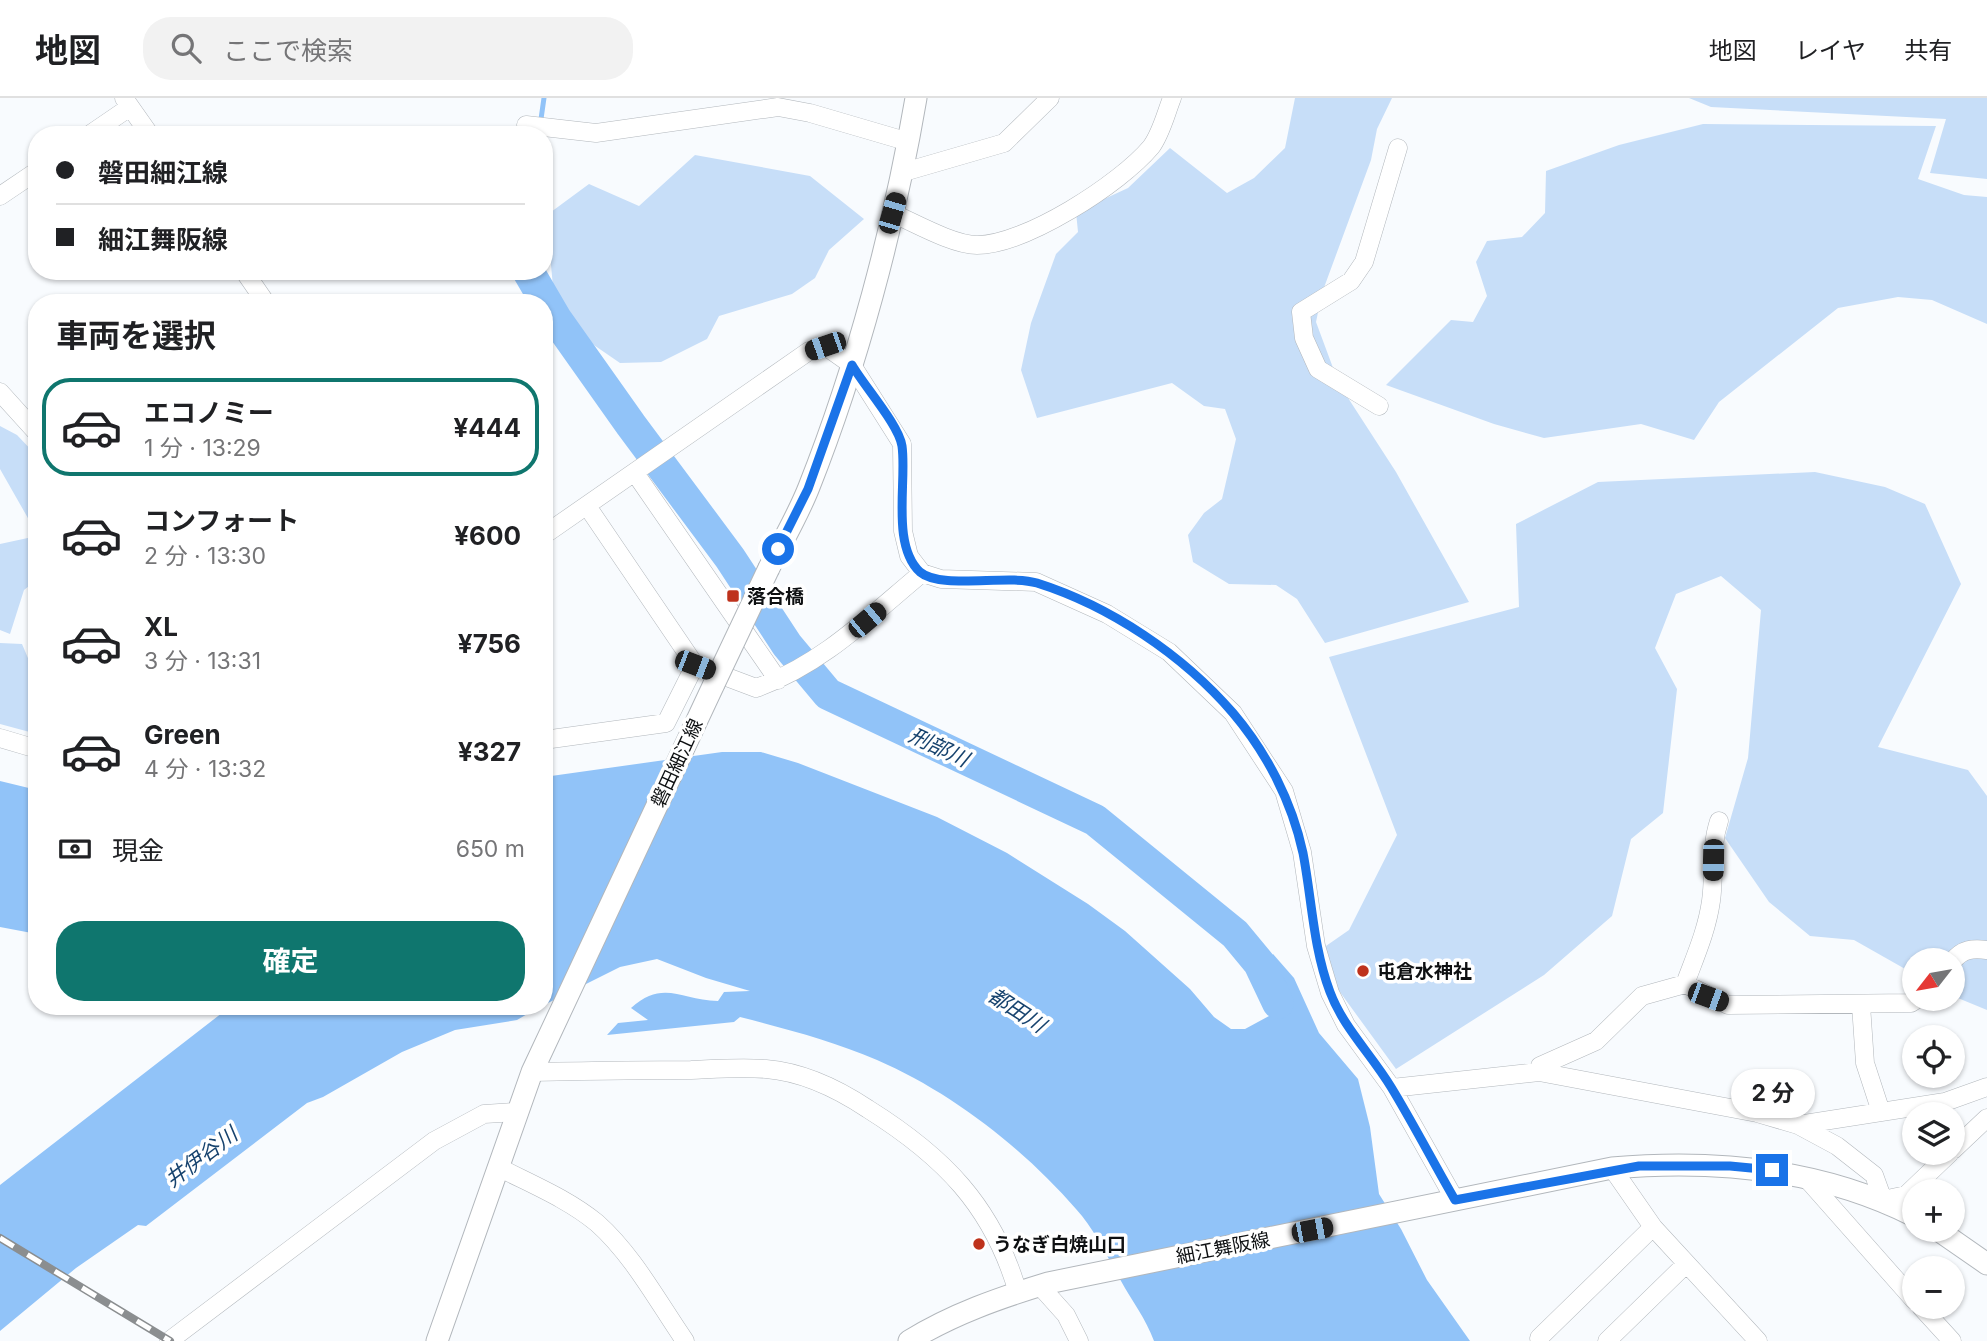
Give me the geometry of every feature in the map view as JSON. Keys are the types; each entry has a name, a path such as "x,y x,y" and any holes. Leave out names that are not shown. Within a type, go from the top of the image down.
{"main road":[{"name":"磐田細江線","path":"437,1341 516,1112 535,1066 768,568 808,489 852,365 904,172 916,98"},
{"name":"細江舞阪線","path":"909,1341 940,1322 1044,1284 1612,1168 1665,1164 1730,1166 1807,1179 1883,1200 1902,1210"},
{"path":"1955,1242 1987,1264"}],"street":[{"path":"904,172 1004,142 1022,128 1050,98"},
{"path":"892,213 975,245 1007,240 1088,200 1131,167 1153,145 1172,98"},
{"path":"99,126 127,102 143,126"},
{"path":"553,130 596,133 778,107 810,113 909,142"},
{"path":"526,125 532,126"},
{"path":"1379,406 1318,369 1304,338 1301,312 1350,281 1364,262 1398,149"},
{"path":"0,196 28,177"},
{"path":"553,529 809,351 825,346 852,365 902,444 904,531 909,556 922,573 941,579 1036,582 1107,614 1169,652 1233,713 1284,791 1302,852 1316,946 1330,993 1346,1025 1392,1088 1446,1202"},
{"path":"0,392 28,423"},
{"path":"635,473 782,678"},
{"path":"587,506 695,665 755,688 819,659 922,573"},
{"path":"553,739 666,723 695,665"},
{"path":"0,738 28,746"},
{"path":"1685,984 1712,900 1713,840 1719,821"},
{"path":"1965,951 1973,948 1987,950"},
{"path":"1539,1072 1540,1066 1596,1041 1642,996 1685,984 1728,1005 1902,1003"},
{"path":"1861,1005 1865,1063 1881,1112"},
{"path":"535,1066 766,1069 807,1077 827,1086 901,1130 938,1158 970,1196 999,1239 1018,1293"},
{"path":"1392,1088 1539,1072 1758,1113 1798,1125 1837,1146 1874,1175 1883,1200 1906,1195 1937,1165"},
{"path":"1798,1125 1945,1102 1987,1087"},
{"path":"169,1341 433,1141 484,1114 516,1112"},
{"path":"1965,1139 1987,1118"},
{"path":"498,1167 566,1202 598,1224 627,1257 685,1341"},
{"path":"1612,1168 1653,1227 1752,1339"},
{"path":"1807,1179 1902,1286"},
{"path":"1539,1338 1653,1227"},
{"path":"1607,1341 1686,1265"},
{"path":"1044,1284 1066,1315 1079,1341"},
{"path":"1932,1319 1952,1341"}],"shaded area":[{"path":"1295,98 1392,98 1377,129 1371,160 1322,293 1316,322 1339,384 1396,472 1469,602 1325,643 1297,599 1276,585 1229,584 1193,562 1188,535 1204,513 1222,499 1236,439 1225,409 1204,406 1172,383 1037,418 1021,370 1031,323 1056,254 1078,232 1076,212 1128,188 1170,148 1227,193 1254,178 1285,148"},
{"path":"1689,98 1987,98 1987,179 1930,173 1946,119 1711,107"},
{"path":"1703,124 1936,126 1918,179 1964,195 1987,197 1987,324 1932,300 1898,297 1838,308 1719,402 1694,440 1641,424 1544,438 1494,424 1386,385 1451,320 1473,322 1487,296 1476,262 1487,241 1522,237 1545,213 1546,171 1619,145"},
{"path":"695,155 810,176 864,219 829,250 815,278 792,294 719,316 707,339 661,362 620,363 556,319 552,280 553,211 589,184 639,206"},
{"path":"0,426 17,435 28,447 28,518 0,469"},
{"path":"1815,472 1885,487 1925,504 1961,584 1878,747 1968,770 1987,796 1987,1010 1965,1001 1965,948 1902,948 1902,967 1854,940 1810,936 1769,902 1725,838 1748,758 1761,610 1721,576 1676,594 1655,648 1677,689 1663,813 1631,839 1612,916 1544,975 1396,1069 1313,955 1349,930 1397,835 1329,657 1519,607 1516,524 1598,482"},
{"path":"28,538 28,587 24,590 10,634 0,630 0,544"},
{"path":"0,643 22,644 28,658 28,732 0,724"}],"water":[{"name":"都田川","path":"722,752 761,752 798,763 937,817 1007,853 1088,904 1125,931 1190,989 1214,1017 1231,1029 1245,1029 1269,1016 1271,1002 1251,974 1273,954 1294,978 1319,1033 1358,1079 1370,1127 1379,1194 1401,1229 1427,1280 1470,1341 1154,1341 1083,1217 1033,1164 1009,1143 932,1088 905,1073 844,1047 740,1017 734,1022 607,1035 618,1023 648,1020 631,1008 642,999 653,995 673,993 718,1001 724,992 750,991 657,959 620,967 553,1000 553,776"},
{"path":"0,781 28,788 28,932 0,927"},
{"name":"井伊谷川","path":"219,1015 526,1015 517,1020 455,1030 402,1052 323,1097 307,1103 146,1226 138,1225 76,1268 0,1331 0,1185"}],"waterway":[{"name":"刑部川","path":"541,119 544,98"},
{"name":"刑部川","path":"533,280 541,294"},
{"name":"刑部川","path":"553,314 730,558 787,645 828,694 1095,820 1235,934 1259,963 1278,1003"}],"railway":[{"path":"0,1238 170,1341"}],"place":[{"name":"落合橋","path":"733,596"},
{"name":"屯倉水神社","path":"1363,971"},
{"name":"うなぎ白焼山口","path":"979,1244"}],"route":[{"path":"778,549 808,489 852,365 902,444 904,531 909,556 922,573 941,579 1036,582 1107,614 1169,652 1233,713 1284,791 1302,852 1316,946 1330,993 1346,1025 1392,1088 1455,1200 1612,1168 1665,1164 1772,1170"}]}
